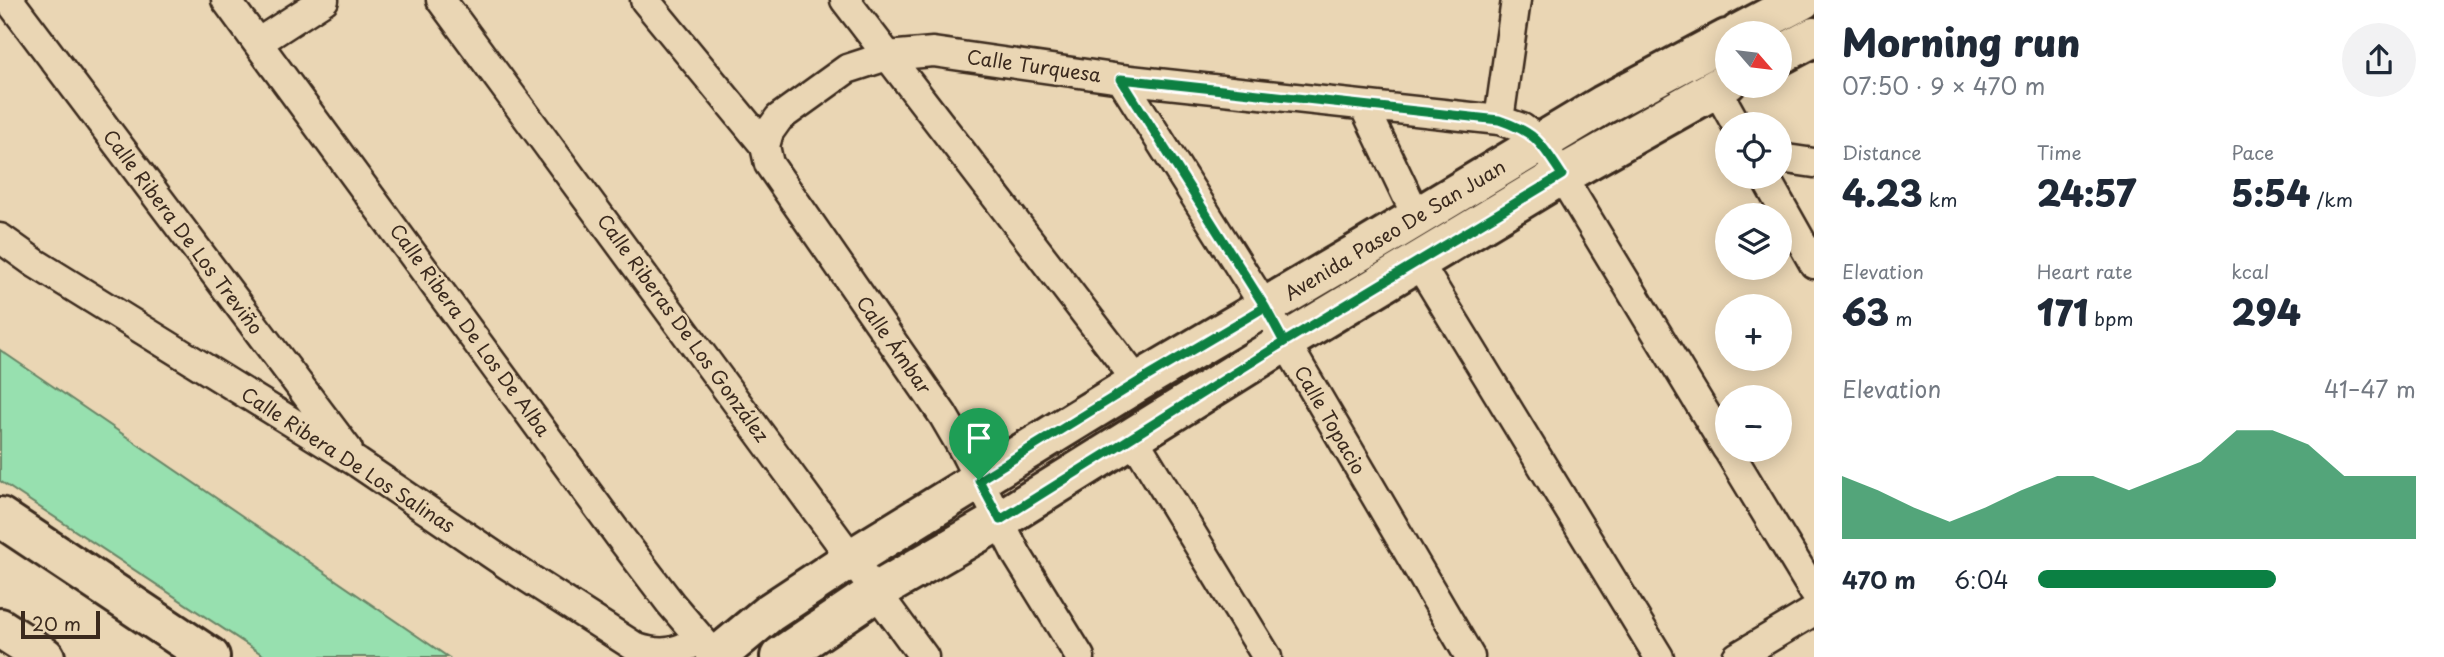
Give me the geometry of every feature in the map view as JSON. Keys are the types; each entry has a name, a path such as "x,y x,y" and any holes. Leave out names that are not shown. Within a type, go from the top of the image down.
{"main road":[{"path":"1762,21 1802,0"},
{"path":"1792,49 1814,37"},
{"name":"Avenida Paseo De San Juan","path":"711,651 852,558 1138,382 1602,105 1715,45"},
{"name":"Avenida Paseo De San Juan","path":"779,657 876,592 1000,520 1284,342 1562,175 1715,89"},
{"path":"0,517 210,657"},
{"path":"0,628 45,657"}],"street":[{"name":"Calle Ribera De Los Treviño","path":"9,0 358,463"},
{"name":"Calle Ribera De Los De Alba","path":"226,0 620,537 711,651"},
{"path":"258,42 324,0"},
{"name":"Calle Riberas De Los González","path":"441,0 925,657"},
{"name":"Calle Ámbar","path":"645,0 765,146 769,164 943,415 1038,593 1080,657"},
{"path":"845,0 1138,382"},
{"path":"1499,120 1516,0"},
{"name":"Calle Turquesa","path":"765,146 769,132 779,118 847,69 887,56 933,52 1121,79 1499,120 1522,128 1541,142"},
{"name":"Calle Topacio","path":"1121,79 1265,307 1470,657"},
{"path":"1364,106 1417,217"},
{"path":"1541,142 1715,429"},
{"path":"1792,160 1814,163"},
{"path":"1772,189 1814,264"},
{"name":"Calle Ribera De Los Salinas","path":"0,238 35,263 358,463 508,565 637,648 665,655 711,651"},
{"path":"1418,262 1660,657"},
{"path":"1132,436 1267,657"},
{"path":"1735,462 1814,592"},
{"path":"1737,657 1814,611"}],"green space":[{"path":"0,350 448,657 266,657 0,481"}],"route":[{"path":"979,480 1000,520 1284,342 1265,307 1121,79 1499,120 1522,128 1541,142 1562,175 1284,342 1265,307 979,480"}]}
